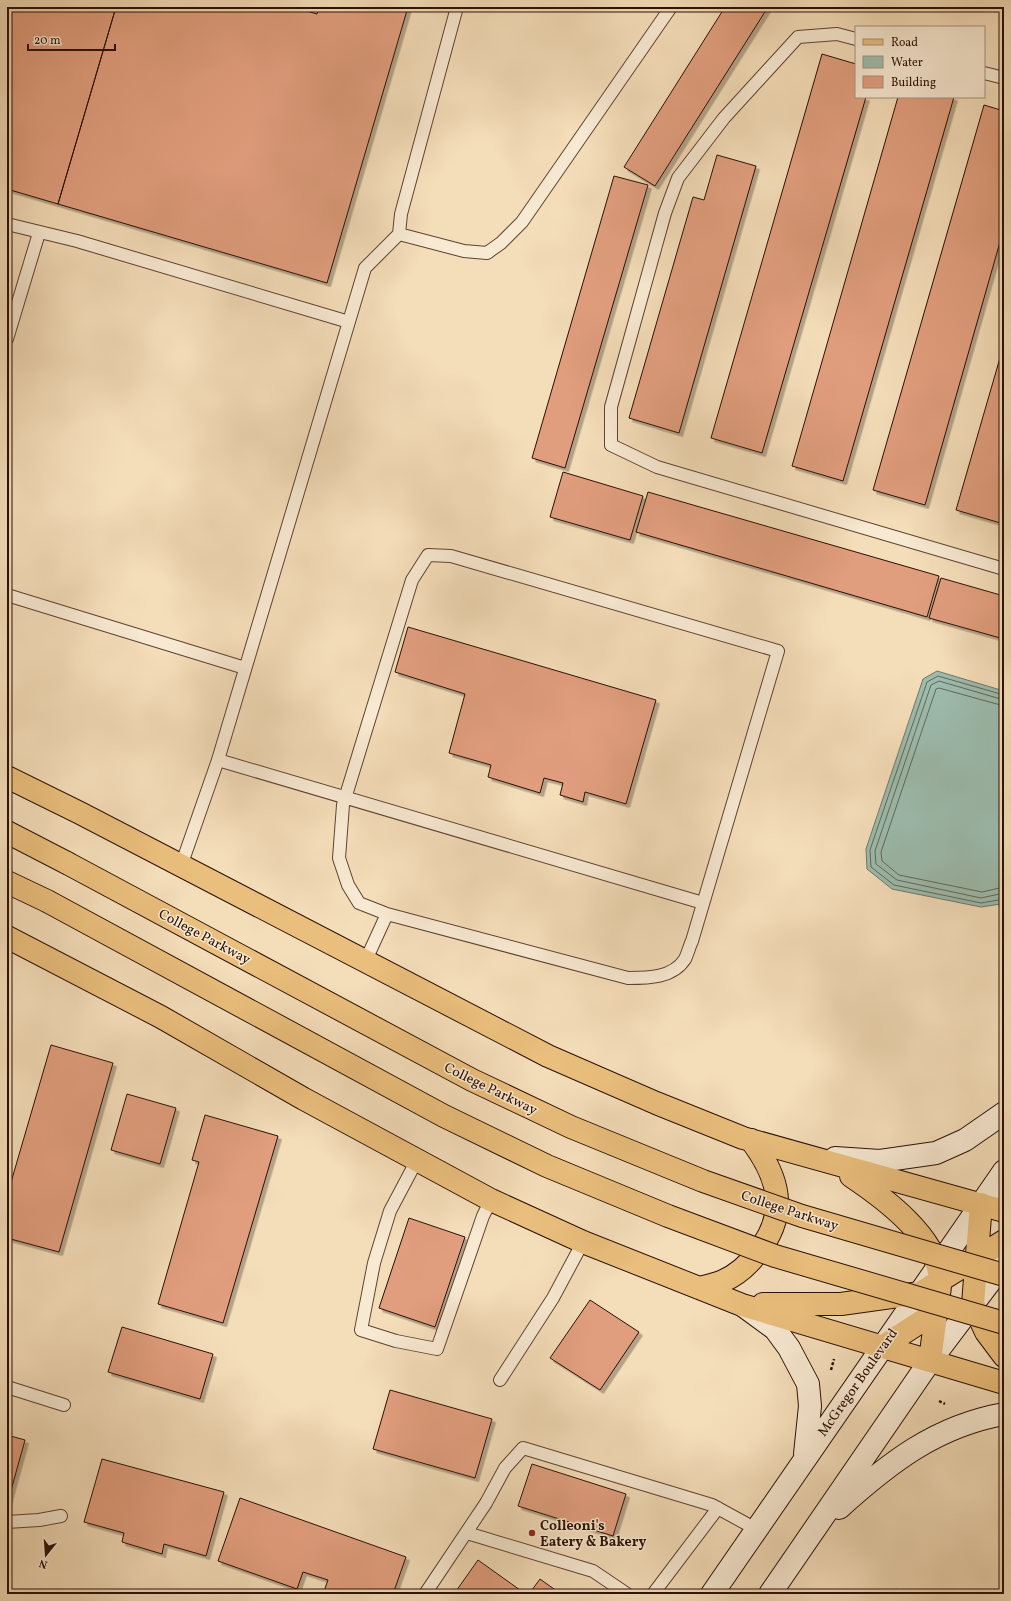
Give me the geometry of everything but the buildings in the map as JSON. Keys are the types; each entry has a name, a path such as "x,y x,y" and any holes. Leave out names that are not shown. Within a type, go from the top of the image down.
{"main road":[{"path":"7,778 80,813 548,1056 656,1103 751,1140 832,1164 1004,1211"},
{"name":"College Parkway","path":"7,832 67,862 472,1080 571,1127 703,1181 802,1216 1002,1271"},
{"path":"7,882 47,901 444,1116 547,1166 668,1216 775,1256 1004,1323"},
{"path":"7,937 161,1018 304,1099 491,1200 583,1242 742,1304 1004,1383"},
{"path":"787,1151 850,1160 880,1161 936,1153 965,1140 1004,1113"},
{"path":"699,1288 723,1281 750,1263 764,1244 777,1217 778,1197 773,1177 763,1156 751,1140"},
{"path":"832,1164 875,1192 902,1216 925,1241 939,1274 930,1361"},
{"path":"742,1304 841,1304 920,1293 939,1274 981,1204 1004,1171"},
{"path":"981,1204 974,1295 986,1332 1004,1356"},
{"path":"939,1274 978,1258 1004,1242"},
{"path":"770,1594 974,1295 1002,1271"},
{"name":"McGregor Boulevard","path":"712,1594 920,1293"},
{"path":"882,1347 936,1312 974,1295"},
{"path":"742,1304 775,1329 788,1348 808,1384 810,1426 805,1459"},
{"path":"810,1535 868,1482 912,1449 960,1425 1004,1414"}],"lane":[{"path":"181,866 218,760 365,268 399,234 402,214 458,7"},
{"path":"399,234 464,251 487,253 500,243 522,222 671,7"},
{"path":"855,39 837,34 798,36 724,118 678,178 665,213 611,407 611,445 657,467 1004,569"},
{"path":"985,73 1004,78"},
{"path":"7,224 76,241 349,322"},
{"path":"7,339 39,233"},
{"path":"428,555 451,556 778,651 703,903 685,959 674,970 652,977 628,978 387,914 359,903 348,885 339,858 345,799 412,580 428,555"},
{"path":"7,596 246,668"},
{"path":"218,760 345,799 703,903"},
{"path":"365,962 387,914"},
{"path":"417,1160 390,1211 374,1263 361,1330 396,1341 437,1349 483,1216 491,1200"},
{"path":"500,1380 553,1298 583,1242"},
{"path":"7,1387 64,1405"},
{"path":"425,1594 486,1504 505,1468 522,1448 712,1505 756,1529"},
{"path":"653,1594 718,1508"},
{"path":"7,1522 40,1520 61,1516"},
{"path":"467,1533 593,1571 627,1594"}],"path":[{"path":"831,1370 834,1358"}],"water":[{"path":"937,671 1004,691 1004,901 1001,904 981,907 892,889 867,869 866,849 923,679"}],"place":[{"name":"Colleoni's Eatery & Bakery","path":"532,1533"}]}
